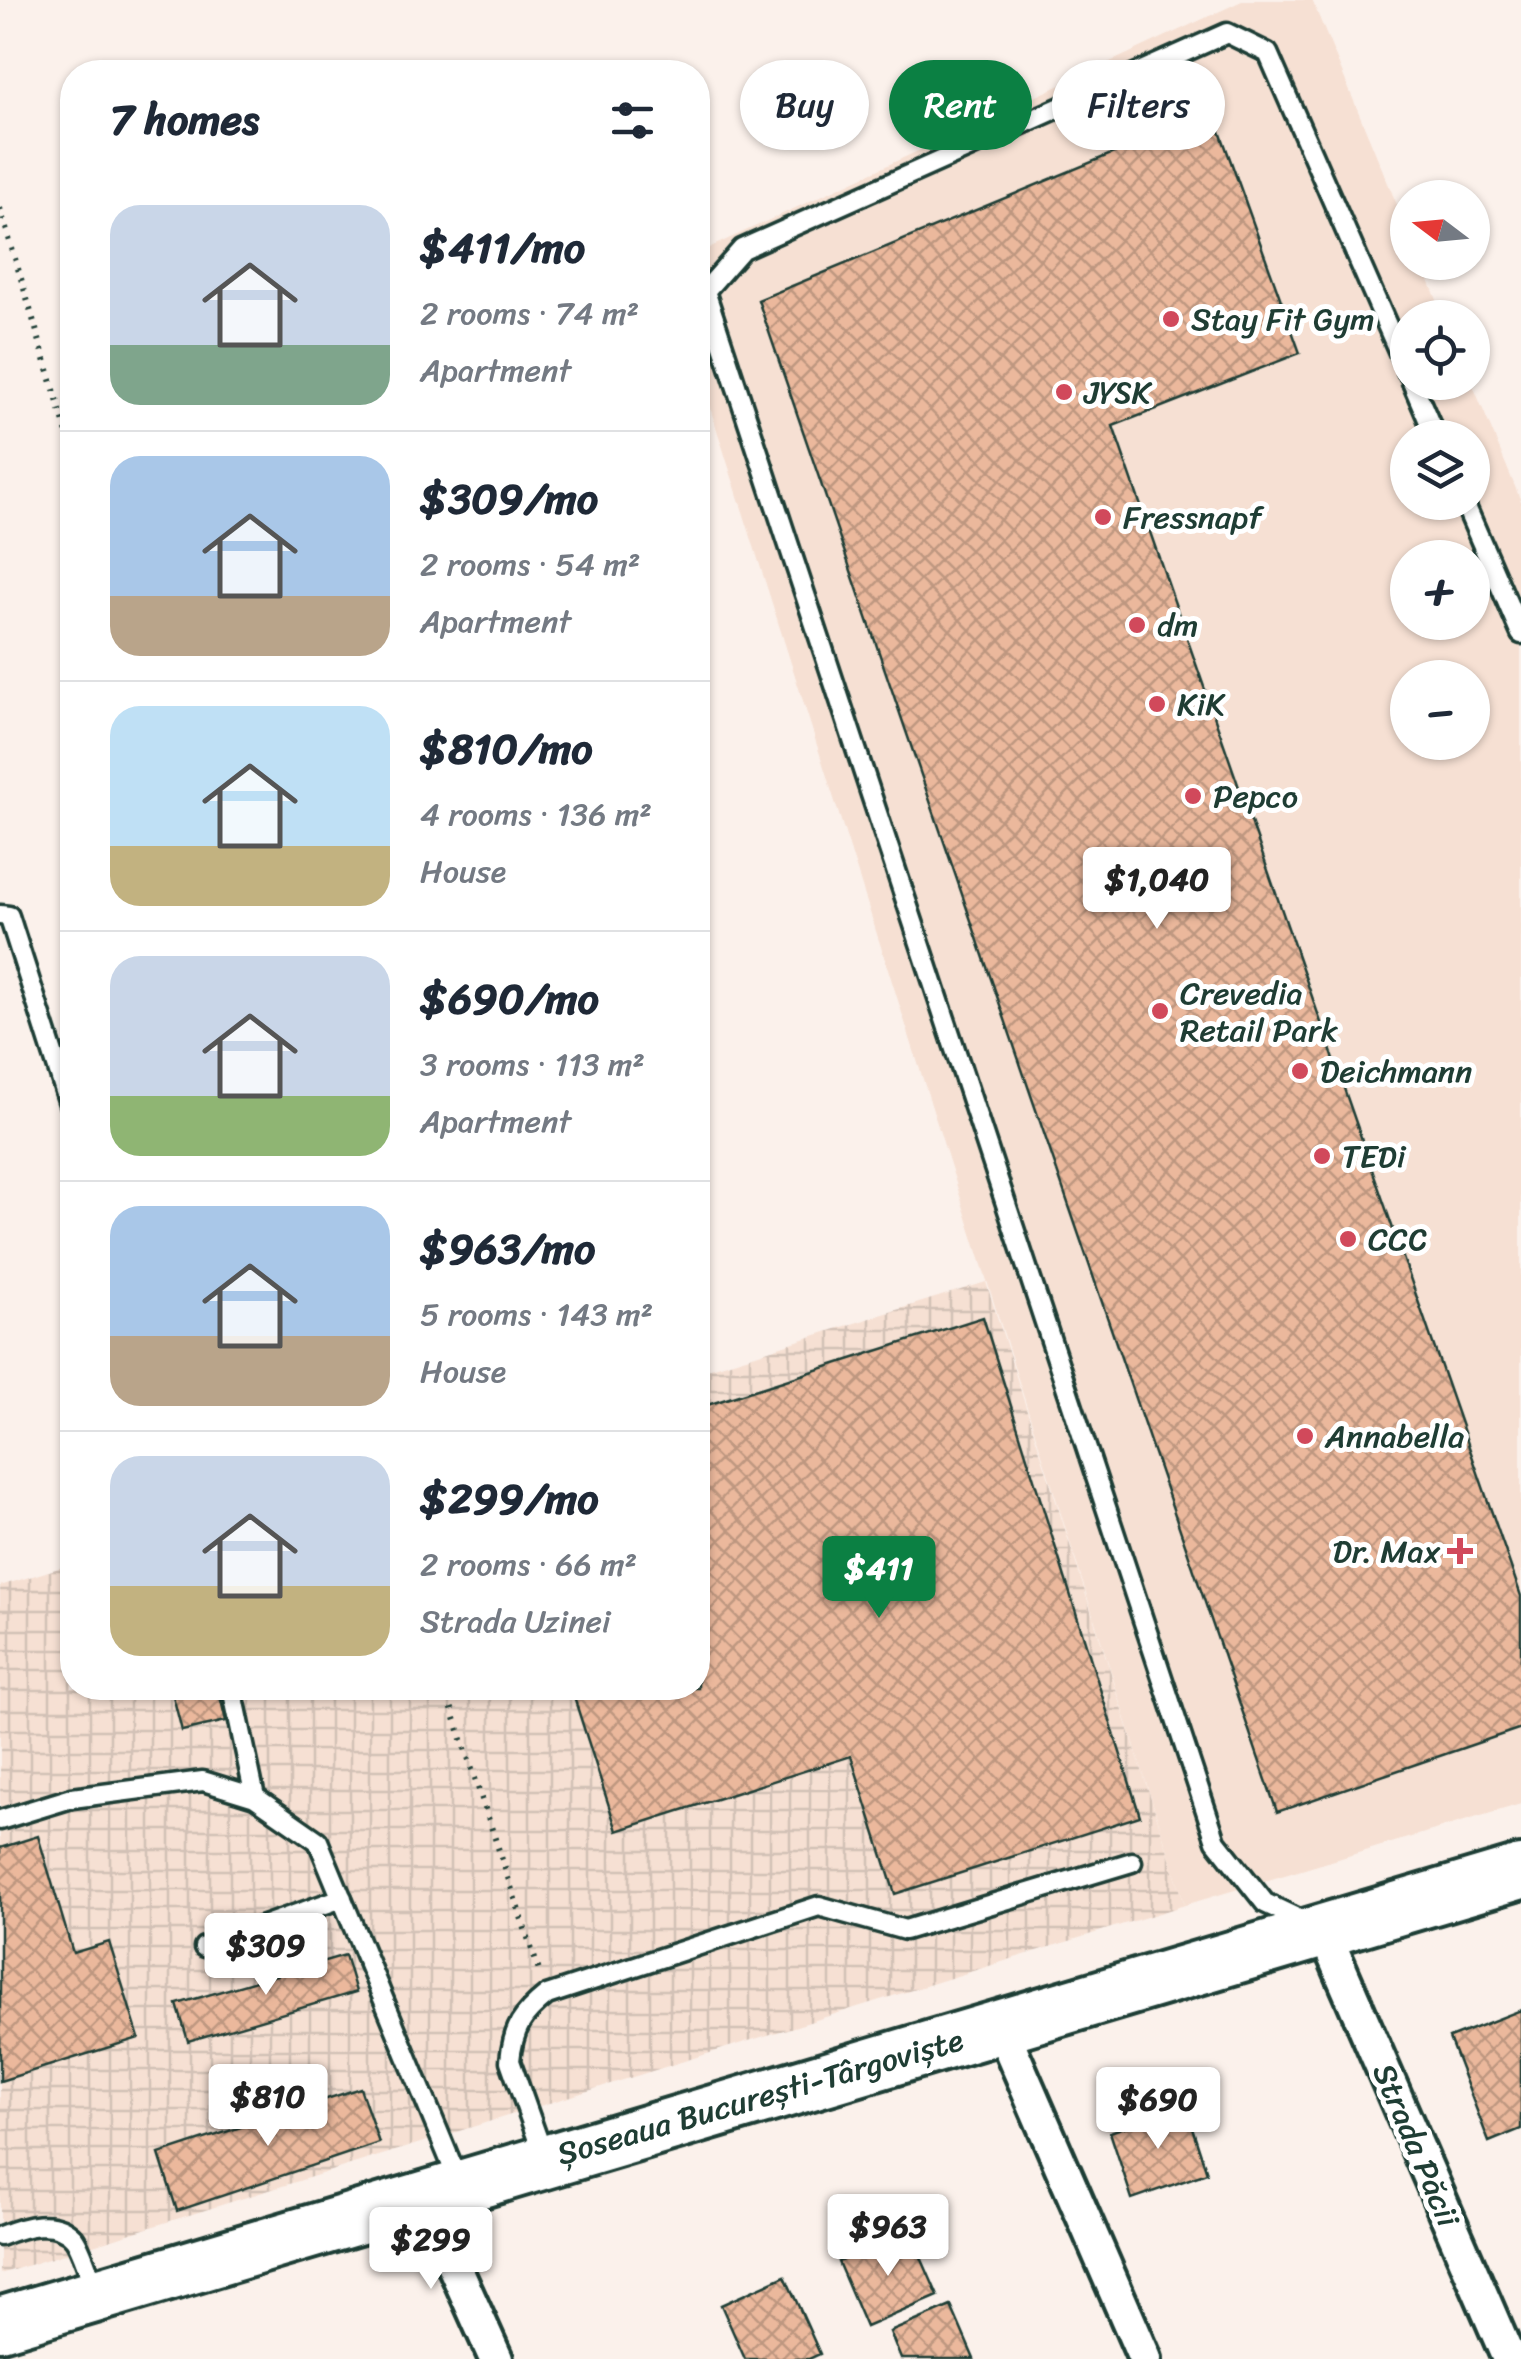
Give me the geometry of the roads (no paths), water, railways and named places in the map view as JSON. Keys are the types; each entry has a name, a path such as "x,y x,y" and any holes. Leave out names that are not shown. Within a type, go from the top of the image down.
{"main road":[{"name":"Șoseaua București-Târgoviște","path":"0,2324 1521,1872"}],"street":[{"name":"Strada Păcii","path":"1324,1930 1509,2359"},
{"path":"1001,2026 1145,2359"},
{"path":"442,2193 496,2359"}],"lane":[{"path":"710,286 742,248 1227,33 1268,53 1390,332"},
{"path":"710,303 1216,1841 1265,1903 1324,1930"},
{"path":"1472,520 1521,634"},
{"path":"0,915 9,916 60,1075"},
{"path":"235,1700 256,1797"},
{"path":"0,1820 72,1798 203,1781 256,1797 318,1840 342,1898 442,2193"},
{"path":"545,2161 510,2061 518,2024 528,2009 547,1994 819,1906 905,1930 1132,1862"},
{"path":"204,1947 342,1898"},
{"path":"0,2236 27,2226 56,2226 74,2238 98,2295"}],"place":[{"name":"Stay Fit Gym","path":"1171,319"},
{"name":"JYSK","path":"1064,392"},
{"name":"Fressnapf","path":"1103,517"},
{"name":"dm","path":"1137,625"},
{"name":"KiK","path":"1157,704"},
{"name":"Pepco","path":"1193,796"},
{"name":"Crevedia Retail Park","path":"1160,1011"},
{"name":"Deichmann","path":"1300,1071"},
{"name":"TEDi","path":"1322,1156"},
{"name":"CCC","path":"1348,1239"},
{"name":"Annabella","path":"1305,1436"},
{"name":"Dr. Max","path":"1460,1551"}]}
